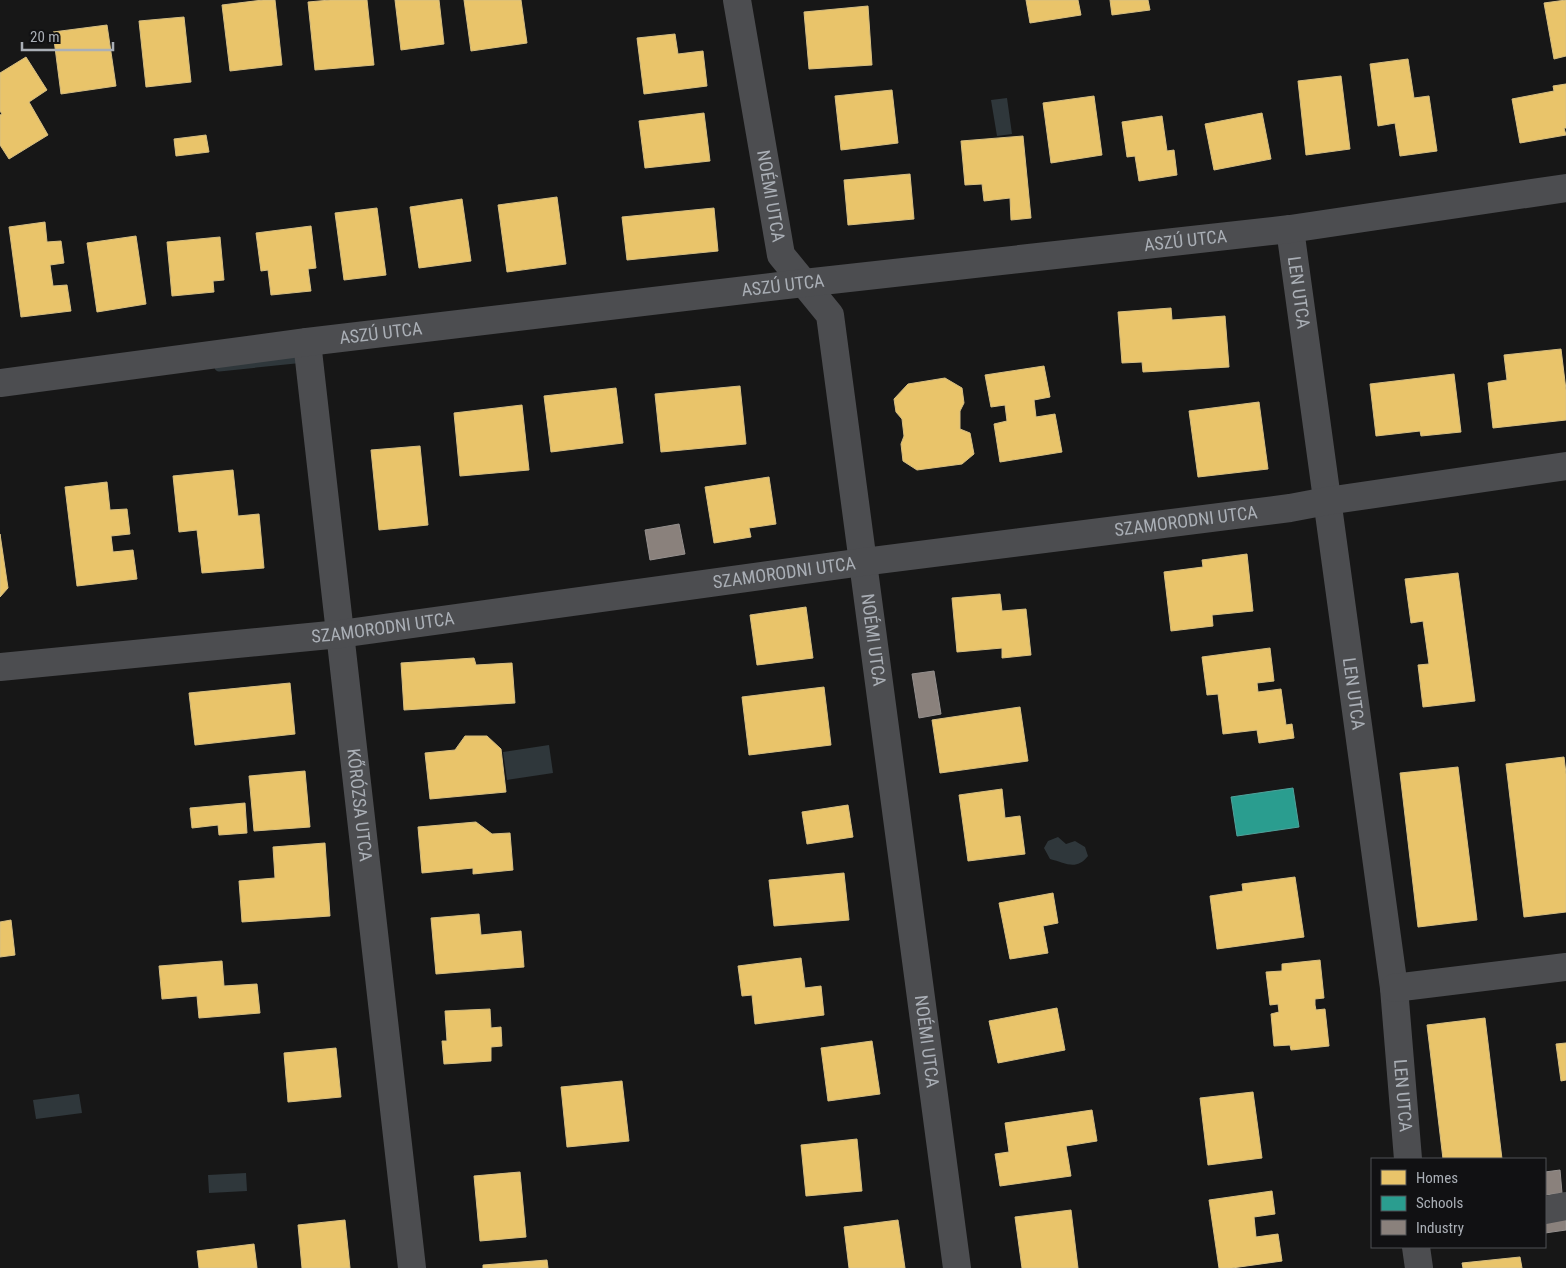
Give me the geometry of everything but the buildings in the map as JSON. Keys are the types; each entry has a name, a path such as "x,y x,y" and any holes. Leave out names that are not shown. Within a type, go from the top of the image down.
{"street":[{"name":"NOÉMI UTCA","path":"737,0 781,254 830,315 958,1268"},
{"name":"ASZÚ UTCA","path":"0,383 307,342 804,283 1290,229 1566,188"},
{"name":"LEN UTCA","path":"1290,229 1394,988 1408,1158"},
{"name":"KŐRÓZSA UTCA","path":"307,342 412,1268"},
{"name":"SZAMORODNI UTCA","path":"0,667 340,634 864,562 1290,508 1566,466"},
{"path":"1394,988 1566,967"},
{"path":"1546,1210 1566,1206"},
{"path":"1416,1248 1419,1268"}],"shaded area":[{"path":"1007,98 1012,134 997,136 991,100"},
{"path":"549,745 553,773 507,780 503,752"},
{"path":"1058,837 1066,844 1075,841 1085,847 1088,856 1084,861 1075,865 1050,859 1044,848 1048,841"},
{"path":"79,1094 82,1113 36,1119 33,1100"},
{"path":"246,1173 247,1191 209,1193 208,1175"}],"waterway":[{"path":"219,367 295,359"}]}
